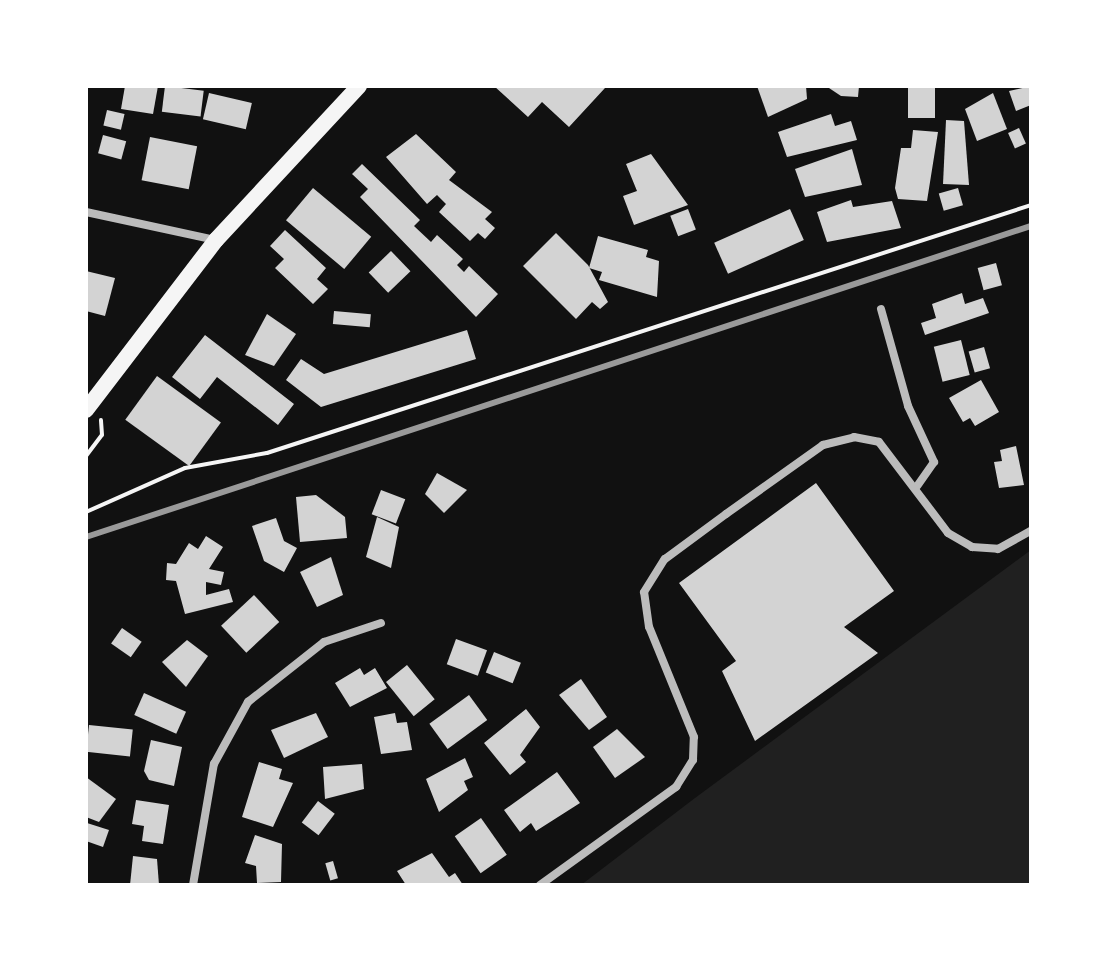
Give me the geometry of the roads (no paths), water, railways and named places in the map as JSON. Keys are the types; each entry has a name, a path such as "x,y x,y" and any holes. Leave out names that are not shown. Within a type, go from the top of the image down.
{"main road":[{"path":"86,410 216,240 359,86"}],"street":[{"path":"86,212 216,240"},
{"path":"881,309 908,406 934,462 917,486"},
{"path":"540,885 676,787 693,760 694,737 649,627 644,592 665,559 823,445 854,437 879,442 917,486 948,533 972,547 998,549 1031,531"},
{"path":"193,885 214,764 248,702 324,642 381,623"}],"railway":[{"path":"86,537 1031,226"}]}
